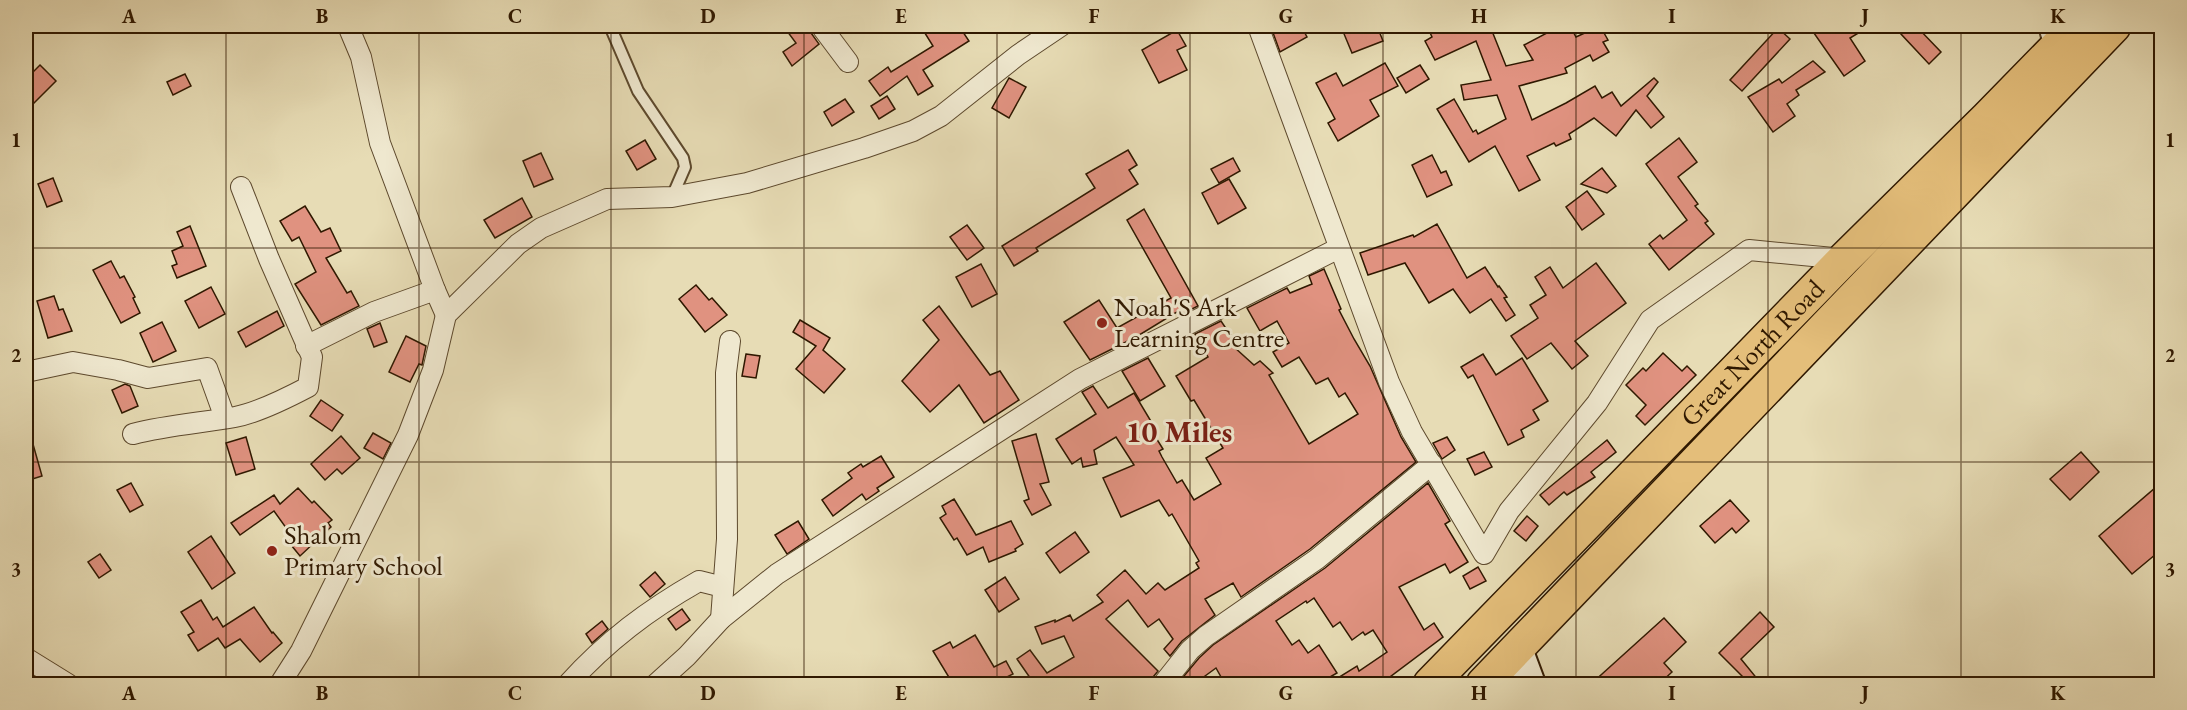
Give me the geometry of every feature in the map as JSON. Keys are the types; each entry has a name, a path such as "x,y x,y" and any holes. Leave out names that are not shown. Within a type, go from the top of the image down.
{"highway":[{"name":"Great North Road","path":"1483,684 2053,59 2077,26"},
{"name":"Great North Road","path":"1430,684 1844,259 1988,118 2053,59 2114,26"}],"street":[{"path":"348,26 360,57 380,143 435,290 447,315"},
{"path":"821,26 848,62"},
{"path":"280,684 301,651 408,435 434,370 447,315 502,259 541,228 607,199 672,197 747,183 913,131 941,116 1018,55 1061,26"},
{"path":"1258,26 1389,382 1412,432 1484,554 1509,511 1597,403 1650,320 1749,250 1844,259"},
{"path":"133,434 167,426 237,416 308,387 312,357 241,187"},
{"path":"656,684 721,620 777,574 1080,379 1340,248"},
{"path":"306,346 374,312 435,290"},
{"path":"721,620 727,539 726,373 730,341"},
{"path":"26,372 73,362 148,378 207,368 225,418"},
{"path":"1163,684 1190,650 1206,636 1317,559 1432,464"},
{"path":"568,684 621,632 671,597 699,581 723,587"},
{"path":"1518,648 1531,684"},
{"path":"26,658 68,684"}],"lane":[{"path":"610,26 638,91 686,166 672,197"}],"building":[{"path":"795,26 809,26 819,44 792,66 783,52 796,43 787,31"},
{"path":"931,26 959,26 969,41 923,70 933,86 918,95 907,76 880,96 869,81 888,67 891,72 933,46 923,30"},
{"path":"1281,26 1301,26 1307,37 1280,52 1272,30"},
{"path":"1350,26 1377,26 1383,41 1352,53 1342,29"},
{"path":"1427,26 1490,26 1506,66 1533,60 1524,45 1560,26 1570,26 1576,37 1600,26 1608,40 1603,42 1609,52 1593,61 1590,55 1565,68 1567,73 1519,86 1532,120 1595,86 1602,98 1612,92 1621,106 1654,78 1658,82 1647,96 1664,117 1651,128 1636,110 1616,136 1594,118 1569,134 1571,139 1556,146 1554,143 1527,156 1540,180 1519,191 1495,146 1469,162 1437,109 1454,99 1473,132 1476,130 1478,134 1506,119 1497,95 1464,100 1461,85 1491,80 1476,41 1435,60 1425,41 1432,37"},
{"path":"1809,26 1870,26 1850,38 1865,61 1844,76"},
{"path":"1897,26 1916,26 1941,52 1929,64 1901,34"},
{"path":"1778,28 1790,39 1742,91 1730,80"},
{"path":"1177,30 1186,46 1177,50 1187,70 1159,83 1142,50"},
{"path":"1813,61 1825,72 1796,90 1799,95 1787,104 1795,116 1773,132 1748,97 1779,79 1782,83"},
{"path":"1385,63 1398,86 1370,100 1379,116 1338,141 1328,123 1335,119 1316,83 1336,73 1343,86"},
{"path":"40,65 56,81 26,111 26,79"},
{"path":"1420,65 1429,79 1406,93 1397,78"},
{"path":"185,74 191,86 173,95 167,82"},
{"path":"1009,78 1026,87 1009,118 992,108"},
{"path":"887,96 895,109 879,119 871,106"},
{"path":"845,99 854,112 832,126 824,112"},
{"path":"1679,138 1697,162 1678,177 1698,204 1695,206 1708,221 1705,223 1714,234 1669,270 1649,244 1660,235 1663,239 1687,220 1646,164"},
{"path":"645,140 656,159 637,170 626,151"},
{"path":"1128,150 1137,165 1129,170 1138,184 1036,248 1038,251 1014,266 1002,246 1095,188 1086,174"},
{"path":"541,153 553,179 534,187 523,161"},
{"path":"1432,155 1441,173 1446,171 1452,185 1427,197 1412,165"},
{"path":"1233,158 1240,171 1219,183 1211,169"},
{"path":"1602,168 1616,186 1607,193 1581,184"},
{"path":"53,178 62,201 47,207 38,184"},
{"path":"1229,179 1246,208 1218,224 1202,193"},
{"path":"1587,191 1604,214 1582,230 1566,207"},
{"path":"522,198 532,217 495,238 484,220"},
{"path":"305,206 321,232 330,228 341,251 326,258 347,293 351,291 359,306 321,325 295,284 316,272 299,237 292,241 280,221"},
{"path":"1144,209 1198,306 1182,314 1180,310 1136,337 1090,360 1064,322 1099,300 1117,328 1171,298 1127,220"},
{"path":"1437,224 1467,278 1485,267 1507,297 1504,298 1515,315 1506,321 1491,299 1470,313 1453,289 1429,303 1405,263 1368,275 1360,253 1413,235 1414,237"},
{"path":"967,225 984,248 967,260 950,237"},
{"path":"190,226 206,266 177,278 172,266 177,264 172,251 183,246 177,232"},
{"path":"111,261 120,278 124,276 140,313 121,323 93,270"},
{"path":"1596,263 1626,303 1575,341 1588,356 1572,369 1551,343 1527,359 1511,336 1538,318 1530,305 1546,295 1535,277 1550,267 1563,288"},
{"path":"981,264 997,294 972,307 956,277"},
{"path":"1324,269 1341,309 1339,310 1370,366 1401,437 1416,462 1310,549 1241,597 1233,583 1205,599 1215,615 1182,641 1170,656 1164,649 1173,639 1159,619 1148,627 1128,600 1106,619 1158,671 1151,684 1029,684 1033,682 1017,659 1030,650 1047,673 1074,657 1064,636 1042,644 1035,627 1070,615 1073,621 1103,602 1097,595 1125,570 1146,594 1158,583 1165,590 1199,568 1196,563 1199,561 1172,514 1169,516 1159,500 1121,517 1103,478 1134,465 1116,437 1094,450 1097,464 1083,467 1081,458 1072,464 1056,439 1096,414 1082,392 1093,386 1108,408 1134,393 1155,428 1151,430 1163,449 1159,451 1162,457 1177,483 1182,480 1194,500 1221,484 1206,458 1223,448 1194,400 1191,401 1176,376 1208,357 1195,334 1221,321 1239,342 1234,347 1254,365 1260,361 1273,373 1269,375 1309,444 1358,414 1345,393 1339,397 1328,378 1316,384 1299,357 1282,367 1273,352 1289,343 1277,321 1260,331 1247,308 1287,288 1290,293 1312,284 1309,276"},
{"path":"696,285 727,315 705,332 679,299"},
{"path":"211,287 225,314 199,328 185,301"},
{"path":"54,296 59,310 63,309 72,331 48,338 37,301"},
{"path":"939,306 990,375 1000,371 1019,400 984,423 959,385 930,412 902,381 939,340 923,320"},
{"path":"277,311 284,326 246,347 238,332"},
{"path":"800,320 830,338 823,350 845,369 824,393 796,369 816,346 793,332"},
{"path":"162,322 176,351 153,362 140,333"},
{"path":"380,323 387,342 374,347 367,329"},
{"path":"406,336 426,346 422,365 419,364 410,382 389,372"},
{"path":"1663,353 1682,371 1687,366 1696,375 1645,425 1636,416 1646,405 1626,385 1643,368 1646,371"},
{"path":"746,354 760,356 756,378 742,376"},
{"path":"1483,354 1496,375 1522,358 1548,401 1533,410 1539,420 1521,430 1524,437 1508,445 1473,375 1468,378 1461,367"},
{"path":"1148,358 1165,386 1140,401 1122,371"},
{"path":"125,384 130,386 138,406 122,413 112,390"},
{"path":"321,400 343,415 332,431 310,416"},
{"path":"29,430 42,476 26,481 26,431"},
{"path":"373,433 391,443 383,459 364,448"},
{"path":"1036,434 1049,482 1040,484 1051,505 1032,515 1024,501 1029,499 1012,441"},
{"path":"341,436 360,458 342,474 337,469 325,480 311,464"},
{"path":"246,437 255,469 236,475 226,443"},
{"path":"1447,437 1455,450 1442,459 1433,443"},
{"path":"1607,440 1616,452 1591,472 1595,477 1567,495 1564,492 1549,505 1540,495"},
{"path":"1484,452 1492,467 1475,475 1467,459"},
{"path":"2081,452 2099,472 2070,500 2050,479"},
{"path":"881,456 894,477 877,488 879,491 866,500 862,494 833,516 822,500 852,478 848,473 861,464 863,467"},
{"path":"2162,482 2162,549 2132,574 2099,536"},
{"path":"131,483 143,505 130,512 117,490"},
{"path":"1428,483 1450,521 1445,524 1468,562 1450,573 1445,564 1399,587 1424,630 1434,623 1443,637 1386,680 1389,684 1328,684 1357,666 1359,671 1387,652 1373,630 1365,635 1363,632 1352,640 1340,622 1333,627 1314,598 1276,621 1292,645 1299,640 1308,653 1319,645 1337,673 1318,684 1225,684 1216,668 1194,684 1190,684 1184,676 1213,645 1325,568"},
{"path":"298,488 332,520 328,523 331,527 300,556 287,540 292,536 274,511 240,535 231,523 274,495 280,504"},
{"path":"954,499 976,535 1011,521 1023,544 1015,549 1016,551 989,562 983,547 967,555 957,538 954,540 940,518 946,514 942,506"},
{"path":"1730,500 1749,521 1736,533 1732,528 1715,543 1700,526"},
{"path":"1527,516 1538,526 1526,541 1514,531"},
{"path":"798,521 809,539 787,554 775,535"},
{"path":"1075,532 1089,552 1060,573 1046,553"},
{"path":"211,536 235,573 212,589 188,552"},
{"path":"100,554 111,570 99,578 88,562"},
{"path":"1478,567 1486,581 1470,589 1463,576"},
{"path":"655,572 665,584 650,597 640,585"},
{"path":"1005,577 1019,599 999,612 985,590"},
{"path":"201,600 213,620 217,617 223,627 254,607 282,643 260,662 240,639 225,648 218,638 198,651 188,635 194,632 181,612"},
{"path":"682,609 690,620 676,630 668,619"},
{"path":"1760,612 1774,627 1741,659 1759,681 1750,684 1719,653"},
{"path":"1664,618 1686,642 1664,663 1672,672 1659,684 1591,684"},
{"path":"602,621 608,629 592,643 586,634"},
{"path":"975,635 994,667 1006,661 1013,674 993,684 953,684 933,651 950,642 953,648"}],"place":[{"name":"Noah'S Ark Learning Centre","path":"1102,323"},
{"name":"Shalom Primary School","path":"272,551"}],"district":[{"name":"10 Miles","path":"1179,432"}]}
